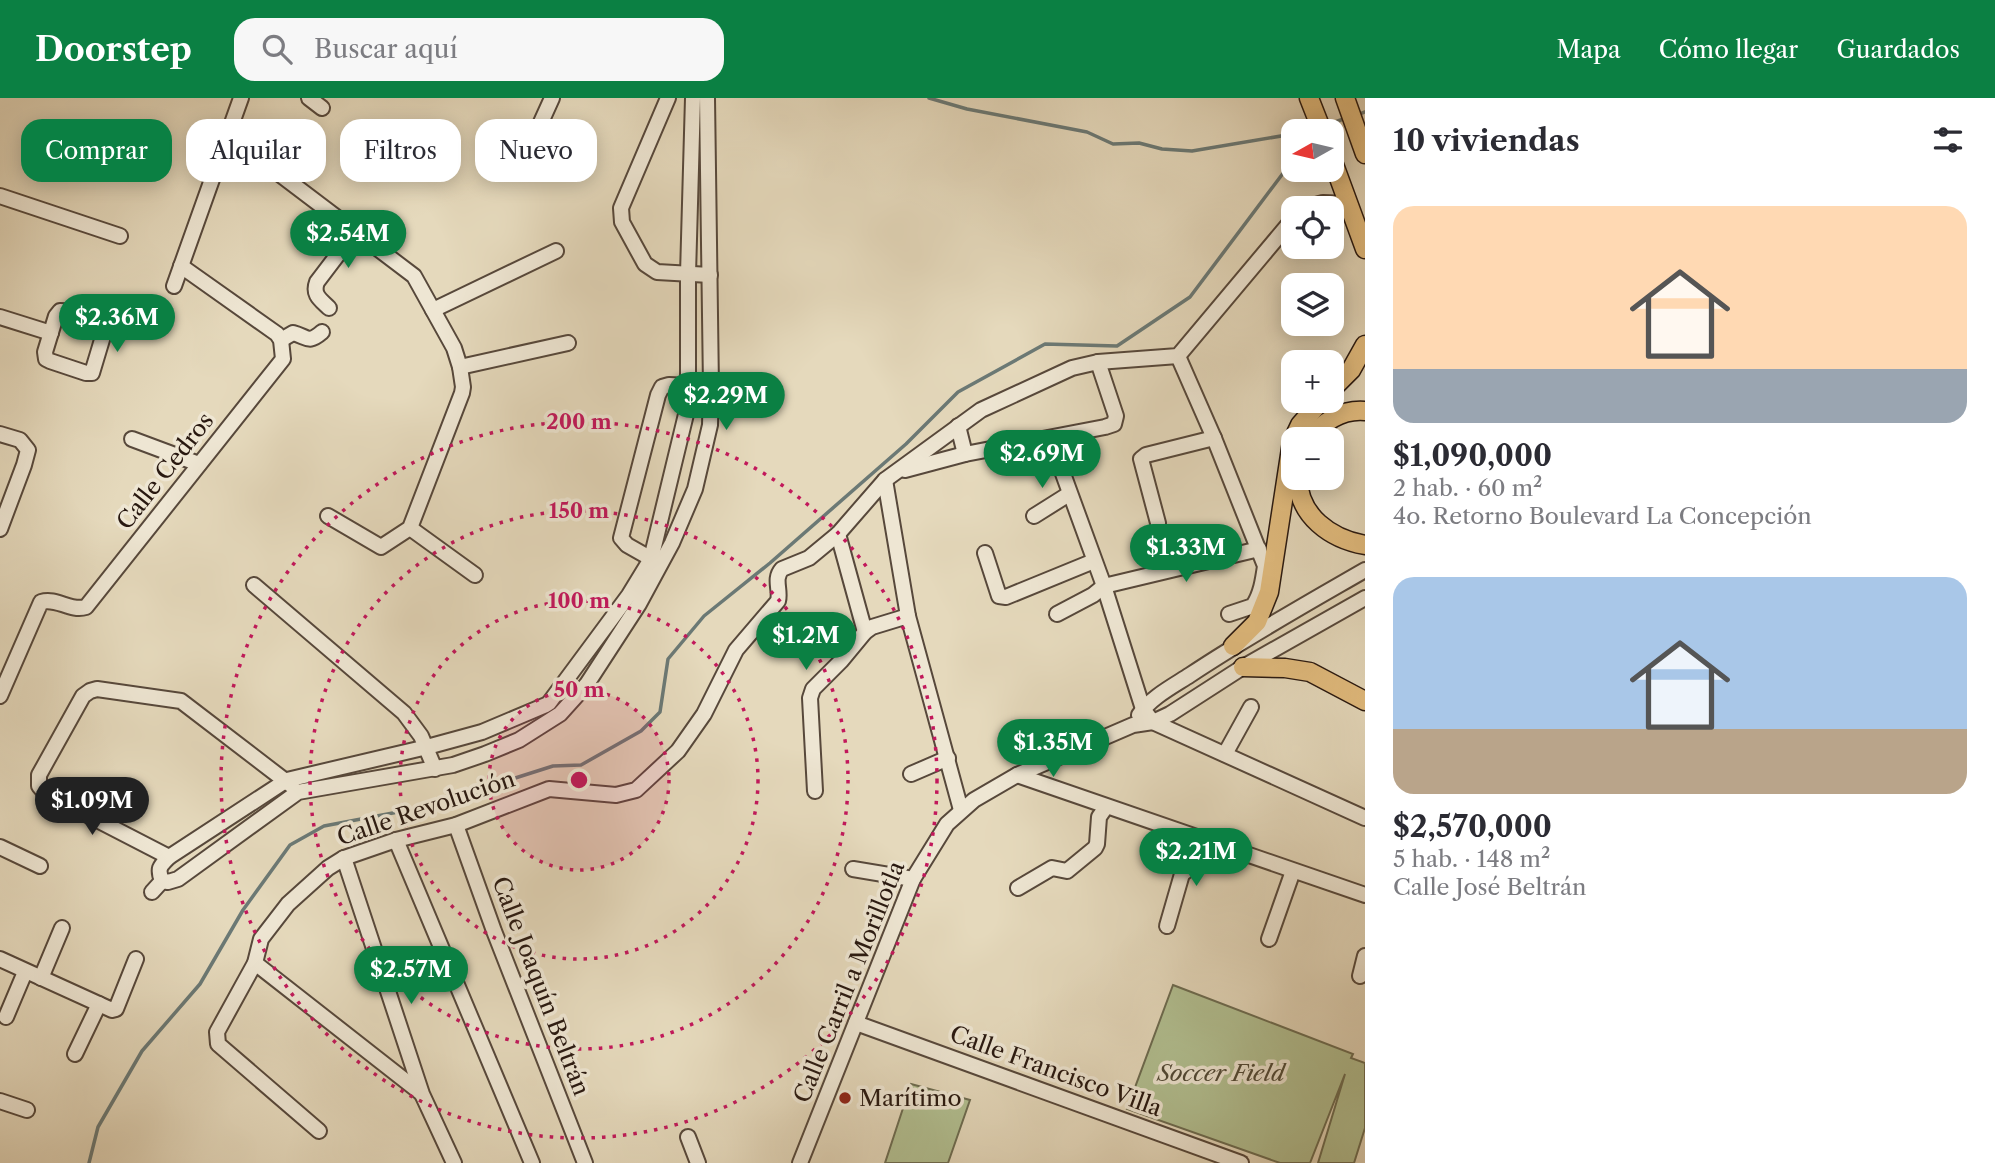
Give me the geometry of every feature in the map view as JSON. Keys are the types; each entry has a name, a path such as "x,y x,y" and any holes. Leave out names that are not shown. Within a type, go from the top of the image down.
{"main road":[{"path":"1310,98 1318,119"},
{"path":"1346,100 1362,139"},
{"path":"1341,182 1365,249"},
{"path":"1344,377 1365,345"},
{"path":"1320,427 1337,416 1365,411"},
{"path":"1233,646 1257,622 1269,592 1292,442 1300,425 1310,413"},
{"path":"1299,490 1305,507 1318,524 1336,536 1365,545"},
{"path":"1243,667 1285,668 1310,673 1365,701"}],"street":[{"path":"234,119 241,98"},
{"path":"309,98 322,108"},
{"path":"542,119 552,98"},
{"path":"668,98 621,208 622,222 645,264 657,272 710,275"},
{"path":"162,881 159,867 169,857 287,780 482,732 549,703 656,562 688,406 688,274 693,98"},
{"path":"162,881 178,880 298,792 435,769 485,754 519,740 560,714 587,684 639,604 656,562 695,489 710,425 712,387 707,98"},
{"path":"174,286 211,182"},
{"path":"290,182 414,276 454,348 463,387 410,528 381,547 328,516"},
{"path":"0,196 120,236"},
{"path":"1344,204 1349,204"},
{"path":"329,308 315,294 317,282 355,232"},
{"path":"865,632 838,534 891,476 981,410 1072,368 1098,362 1178,356 1281,233"},
{"path":"433,310 556,251"},
{"path":"181,266 277,334 281,340 293,333 314,339 322,332"},
{"path":"60,311 107,323 92,373 46,359 45,352 51,333 60,311"},
{"path":"0,317 51,333"},
{"name":"Calle Cedros","path":"0,696 41,602 48,600 78,610 86,607 283,359 281,340"},
{"path":"460,367 568,343"},
{"path":"1178,356 1265,566 1256,603 1229,614"},
{"path":"891,476 965,454 1105,428 1114,424 1116,416 1098,362"},
{"path":"656,562 627,545 621,538 657,394 662,387 669,385 712,387"},
{"path":"958,426 965,454"},
{"path":"0,433 20,440 27,450 0,529"},
{"path":"1050,438 1104,586 1143,709 1153,722 1365,818"},
{"path":"1158,523 1141,459 1146,455 1214,438"},
{"path":"132,439 199,464"},
{"path":"891,476 908,616 961,810"},
{"path":"1034,516 1069,494"},
{"path":"410,528 475,575"},
{"name":"Calle Revolución","path":"319,1131 218,1044 217,1032 256,963 261,939 288,904 328,868 344,858 396,840 456,825 549,789 616,795 636,790 678,751 704,715 736,650 778,601 778,573 809,558 838,534"},
{"path":"1057,614 1093,595 1104,586 1259,549"},
{"path":"985,553 999,596 1002,597 1094,561"},
{"path":"1133,725 1143,709 1233,646 1365,570"},
{"path":"254,585 404,713 427,747 435,769"},
{"name":"Calle Carril a Morillotla","path":"800,1163 913,879 941,834 961,810 1017,775 1133,725 1153,722 1170,714 1243,667 1365,598"},
{"path":"815,791 810,698 813,689 865,632 872,627 908,616"},
{"path":"169,857 45,793 39,786 39,775 83,696 90,691 97,689 181,701 287,780 298,792"},
{"path":"1225,754 1251,706"},
{"path":"911,774 948,758"},
{"path":"1017,775 1365,895"},
{"path":"1018,888 1052,868 1067,871 1095,848 1099,817 1106,807"},
{"name":"Calle Joaquín Beltrán","path":"456,825 494,931 585,1163"},
{"path":"396,840 532,1163"},
{"path":"1167,926 1182,874 1220,846"},
{"path":"0,847 40,866"},
{"path":"344,858 422,1094 454,1163"},
{"path":"853,869 913,879"},
{"path":"1269,939 1293,871"},
{"path":"152,892 162,881"},
{"path":"41,978 62,928"},
{"path":"1360,976 1365,956"},
{"path":"0,959 113,1010 116,1009 136,959"},
{"path":"256,963 422,1094"},
{"path":"6,1017 25,972"},
{"path":"75,1054 99,1004"},
{"name":"Calle Francisco Villa","path":"856,1023 1241,1163"},
{"path":"0,1101 27,1110"},
{"path":"688,1137 698,1163"}],"green space":[{"name":"Soccer Field","path":"1173,985 1353,1054 1351,1058 1365,1063 1365,1128 1354,1163 1318,1163 1345,1074 1310,1163 1280,1163 1127,1109"},
{"path":"911,1084 970,1100 948,1163 885,1163"}],"waterway":[{"path":"929,98 967,109 1087,132 1113,144 1139,143 1162,149 1192,151 1281,136"},
{"path":"1357,115 1365,112"},
{"path":"89,1163 98,1127 142,1051 200,984 243,910 290,845 324,826 451,802 553,766 581,765 641,731 660,712 668,659 704,616 770,563 906,444 958,392 1045,344 1117,346 1190,297 1281,176"}],"place":[{"name":"Marítimo","path":"845,1098"}]}
